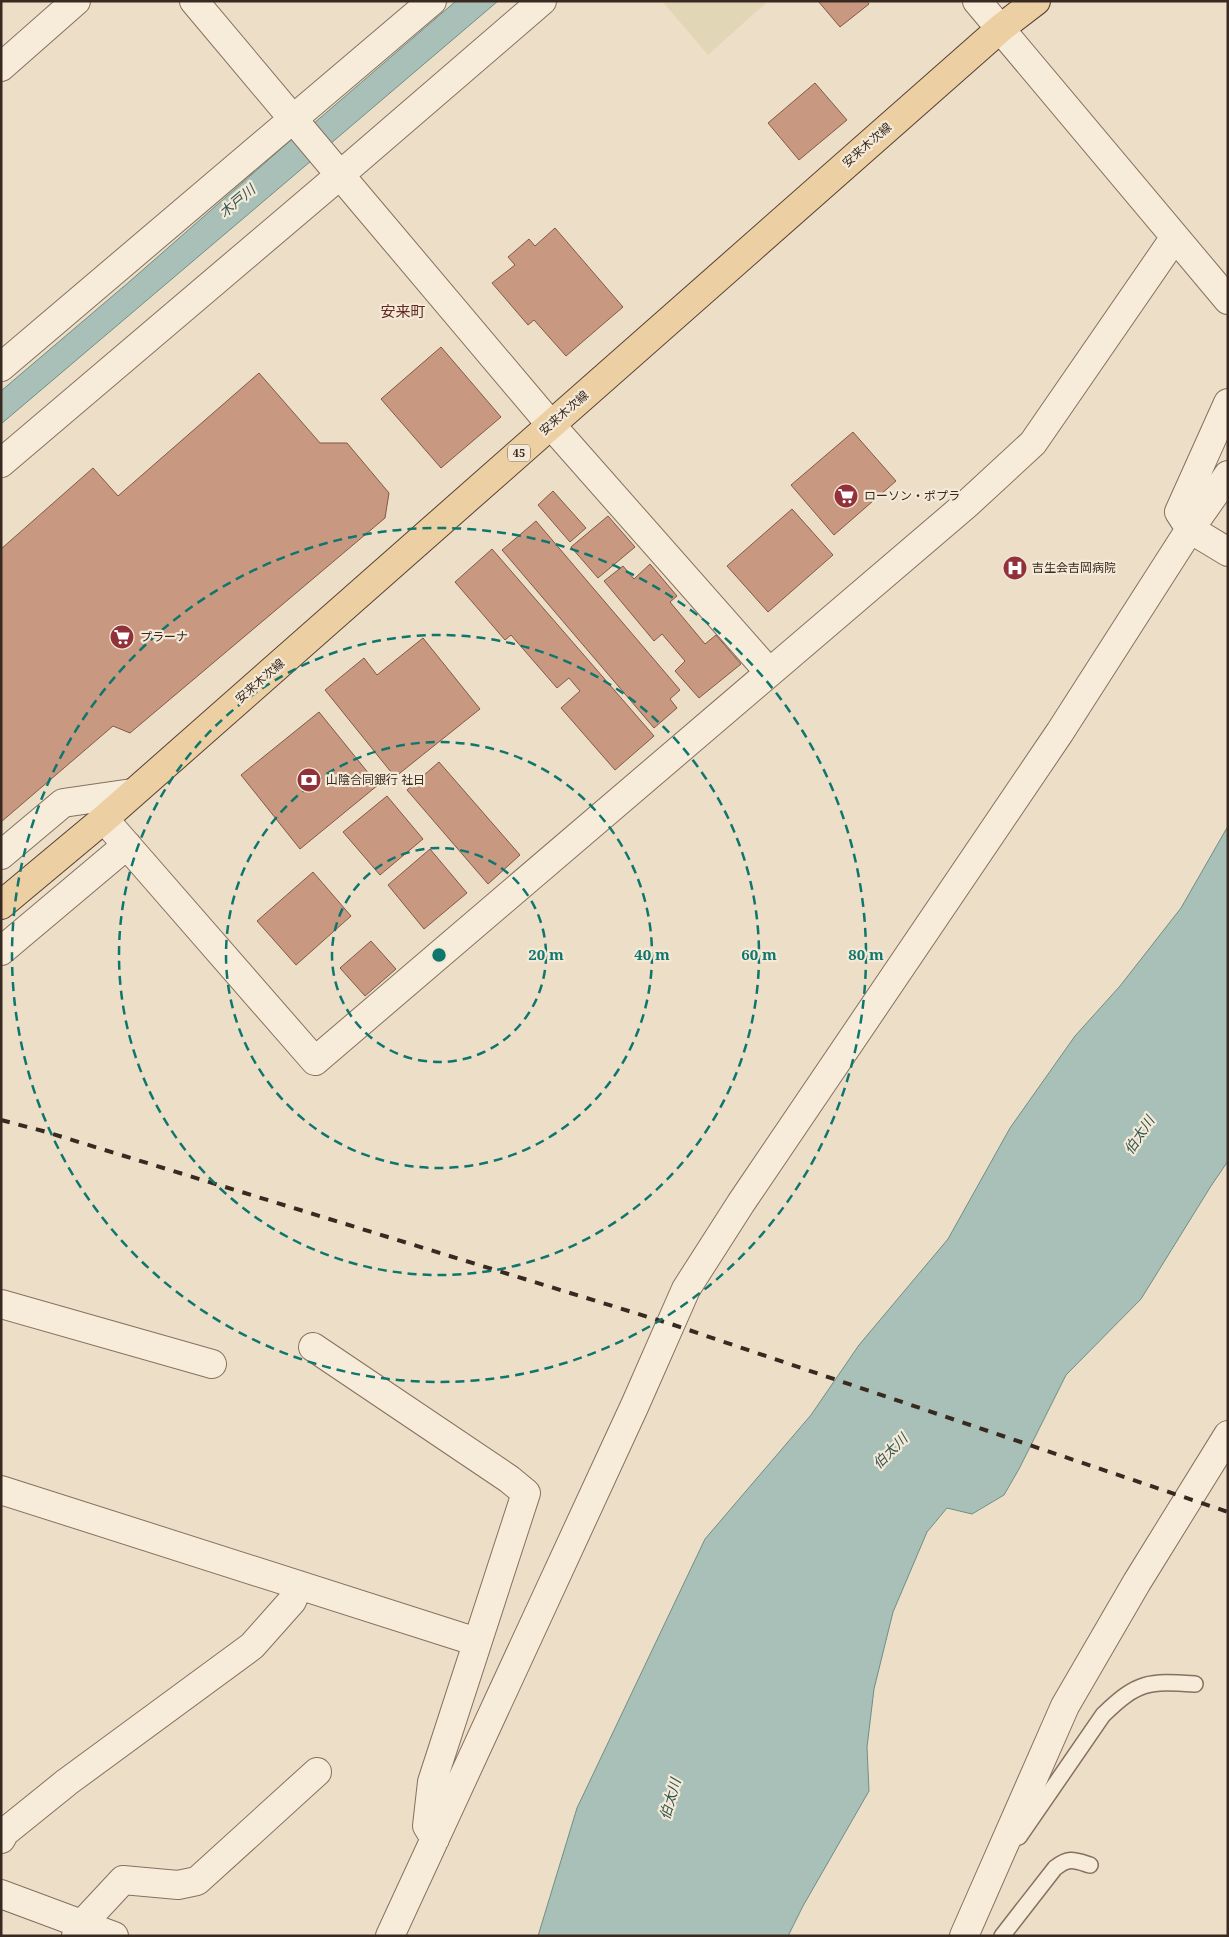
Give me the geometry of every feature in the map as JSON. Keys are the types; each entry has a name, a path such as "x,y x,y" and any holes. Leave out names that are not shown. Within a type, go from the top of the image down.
{"main road":[{"name":"安来木次線","path":"1,905 104,818 1001,28 1036,1"}],"street":[{"path":"1,67 76,1"},
{"path":"194,1 551,425 769,672"},
{"path":"1,367 296,123 432,1"},
{"path":"1,463 542,1"},
{"path":"978,1 1228,300"},
{"path":"104,818 315,1061 968,503 1033,443 1175,237"},
{"path":"1209,540 1179,512 1228,403"},
{"path":"390,1936 635,1405 686,1289 740,1203 1060,732 1209,540 1228,475"},
{"path":"1,855 64,803 132,793"},
{"path":"1,950 127,844"},
{"path":"1,1304 212,1364"},
{"path":"313,1348 509,1479 526,1493 432,1782 427,1826 435,1839"},
{"path":"964,1936 1065,1706 1137,1582 1228,1435"},
{"path":"1,1490 477,1642"},
{"path":"1,1839 5,1832 67,1782 252,1646 292,1601 299,1585"},
{"path":"79,1930 123,1880 178,1885 197,1881 317,1772"},
{"path":"1,1894 79,1930 114,1936"}],"lane":[{"path":"978,1905 1029,1822 1103,1715 1130,1691 1146,1684 1167,1682 1195,1684"},
{"path":"1002,1936 1055,1868 1064,1861 1074,1860 1090,1865"}],"shaded area":[{"path":"662,1 768,1 708,55"}],"water":[{"path":"456,1 498,1 323,150 306,130"},
{"name":"木戸川","path":"299,133 318,155 1,424 1,391"},
{"name":"伯太川","path":"1228,826 1228,1161 1141,1299 1066,1375 1004,1495 972,1514 947,1508 927,1532 893,1612 874,1689 867,1747 869,1791 803,1906 788,1936 538,1936 577,1808 705,1539 811,1415 859,1345 948,1239 1010,1128 1075,1036 1120,986 1181,908"}],"building":[{"path":"818,1 867,1 869,4 840,27"},
{"path":"815,83 847,120 799,160 768,123"},
{"path":"555,228 623,307 566,356 534,320 528,325 492,283 515,265 508,257 529,239 535,246"},
{"path":"441,347 501,417 441,468 381,399"},
{"name":"プラーナ","path":"259,373 320,443 347,443 389,493 385,518 130,733 113,726 1,822 1,549 93,468 118,496"},
{"path":"853,432 896,481 834,535 791,485"},
{"path":"553,491 586,528 570,542 538,505"},
{"path":"792,509 833,555 768,612 727,566"},
{"path":"608,516 635,547 598,578 571,547"},
{"path":"536,521 680,690 670,699 677,708 654,728 502,550"},
{"path":"492,549 654,736 615,770 561,708 580,691 569,678 557,688 511,635 505,640 455,582"},
{"path":"650,564 677,596 670,602 705,644 716,635 741,664 699,698 675,671 685,661 662,634 654,641 604,581 623,566 634,579"},
{"path":"423,638 480,709 395,777 325,690 364,658 377,675"},
{"name":"山陰合同銀行 社日","path":"319,712 378,785 300,849 241,775"},
{"path":"439,762 520,855 488,884 407,790"},
{"path":"387,796 423,839 380,875 343,832"},
{"path":"430,849 467,893 424,929 388,885"},
{"path":"313,872 351,916 296,965 257,921"},
{"path":"371,941 396,969 365,996 340,968"}],"railway":[{"path":"1,1120 43,1131 671,1324 1228,1512"}],"place":[{"name":"ローソン・ポプラ","path":"846,496"},
{"name":"吉生会吉岡病院","path":"1015,568"},
{"name":"プラーナ","path":"122,637"},
{"name":"山陰合同銀行 社日","path":"309,780"}],"district":[{"name":"安来町","path":"403,312"}]}
